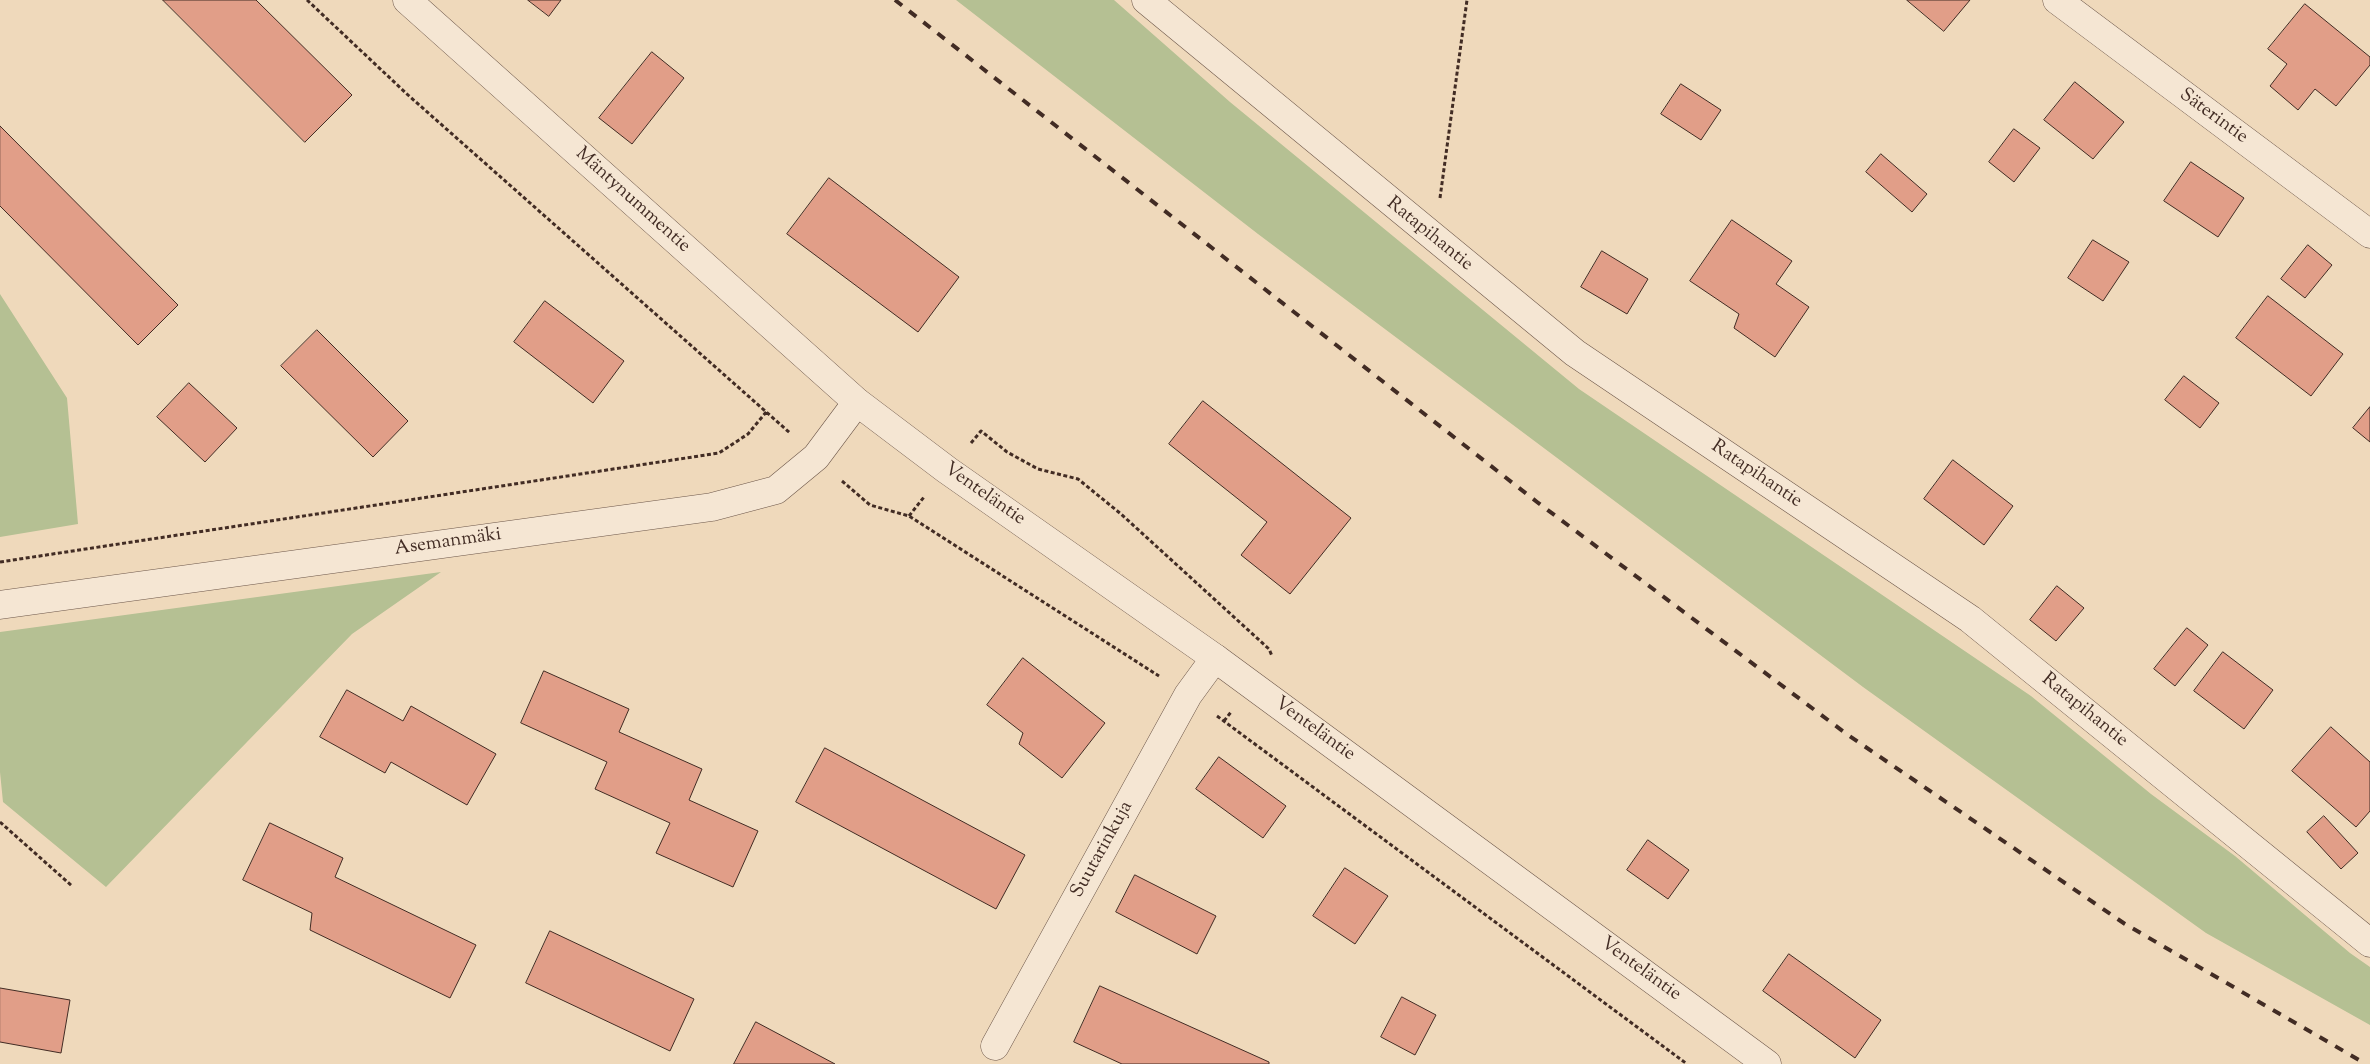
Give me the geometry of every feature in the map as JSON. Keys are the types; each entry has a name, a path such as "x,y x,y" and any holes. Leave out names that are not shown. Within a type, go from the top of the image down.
{"street":[{"name":"Mäntynummentie","path":"407,0 857,402"},
{"name":"Ratapihantie","path":"1146,0 1434,240 1575,353 1970,619 2370,943"},
{"name":"Säterintie","path":"2057,0 2370,234"},
{"name":"Asemanmäki","path":"0,605 712,506 776,490 816,457 857,402"},
{"name":"Venteläntie","path":"857,402 947,470 1215,658 1767,1064"},
{"name":"Suutarinkuja","path":"995,1046 1188,695 1215,658"}],"path":[{"path":"307,0 408,94 767,410 870,505 909,516 1188,695 1687,1064"},
{"path":"1434,240 1466,0"},
{"path":"0,562 719,453 748,434 767,410"},
{"path":"0,822 72,886"}],"green space":[{"path":"956,0 1114,0 1230,102 1579,389 2031,696 2151,794 2235,856 2350,953 2370,967 2370,1025 2206,933 1863,687 1258,234"},
{"path":"0,294 67,398 78,524 0,537"},
{"path":"441,572 352,634 106,887 3,802 0,772 0,632"}],"building":[{"path":"163,0 256,0 352,95 305,142"},
{"path":"528,0 561,0 549,16"},
{"path":"1907,0 1970,0 1944,31"},
{"path":"2305,4 2370,57 2370,65 2336,106 2315,89 2298,110 2270,86 2287,64 2268,49"},
{"path":"652,52 684,78 632,144 599,118"},
{"path":"2075,82 2124,122 2093,159 2044,120"},
{"path":"1681,84 1721,110 1701,140 1661,114"},
{"path":"0,126 178,305 138,345 0,206"},
{"path":"2014,129 2040,148 2014,182 1989,162"},
{"path":"1881,154 1927,194 1912,212 1866,172"},
{"path":"2191,162 2244,198 2218,237 2164,201"},
{"path":"829,178 959,277 918,332 787,234"},
{"path":"1732,220 1792,261 1776,284 1809,307 1775,357 1734,328 1739,314 1690,281"},
{"path":"2093,240 2129,262 2103,301 2068,278"},
{"path":"2308,245 2332,265 2305,298 2281,279"},
{"path":"1602,251 1648,279 1627,314 1581,287"},
{"path":"2268,296 2343,354 2311,396 2236,338"},
{"path":"545,301 624,361 593,403 514,342"},
{"path":"317,330 408,421 373,457 281,366"},
{"path":"2184,376 2219,403 2200,428 2165,400"},
{"path":"189,383 237,428 205,462 157,417"},
{"path":"1203,401 1351,518 1290,594 1241,555 1267,522 1169,444"},
{"path":"2370,407 2370,442 2353,428"},
{"path":"1953,460 2013,506 1984,545 1924,499"},
{"path":"2057,586 2084,608 2056,641 2030,620"},
{"path":"2187,628 2208,645 2175,686 2154,669"},
{"path":"2223,652 2273,690 2244,729 2194,691"},
{"path":"1023,658 1105,723 1062,778 1019,744 1023,733 987,705"},
{"path":"544,671 629,709 619,732 702,769 689,800 758,831 733,887 656,853 670,823 595,789 607,762 521,723"},
{"path":"347,690 403,721 411,706 496,754 467,805 391,762 385,773 320,737"},
{"path":"2331,727 2370,762 2370,811 2356,827 2292,771"},
{"path":"825,748 1025,855 996,909 796,802"},
{"path":"1219,757 1286,806 1263,838 1196,789"},
{"path":"2324,816 2358,853 2341,869 2307,832"},
{"path":"270,823 343,858 335,877 476,945 450,998 310,930 312,913 243,880"},
{"path":"1648,840 1689,870 1668,899 1627,870"},
{"path":"1345,868 1388,896 1355,944 1313,916"},
{"path":"1135,875 1216,916 1197,954 1116,912"},
{"path":"550,931 694,999 670,1051 526,983"},
{"path":"1789,954 1881,1020 1855,1058 1763,991"},
{"path":"1100,986 1269,1062 1269,1064 1122,1064 1074,1042"},
{"path":"0,988 70,1000 61,1053 0,1042"},
{"path":"1402,997 1436,1015 1415,1055 1381,1037"},
{"path":"756,1022 835,1064 734,1064"}],"railway":[{"path":"895,0 1537,502 1848,735 2125,924 2366,1064"}]}
